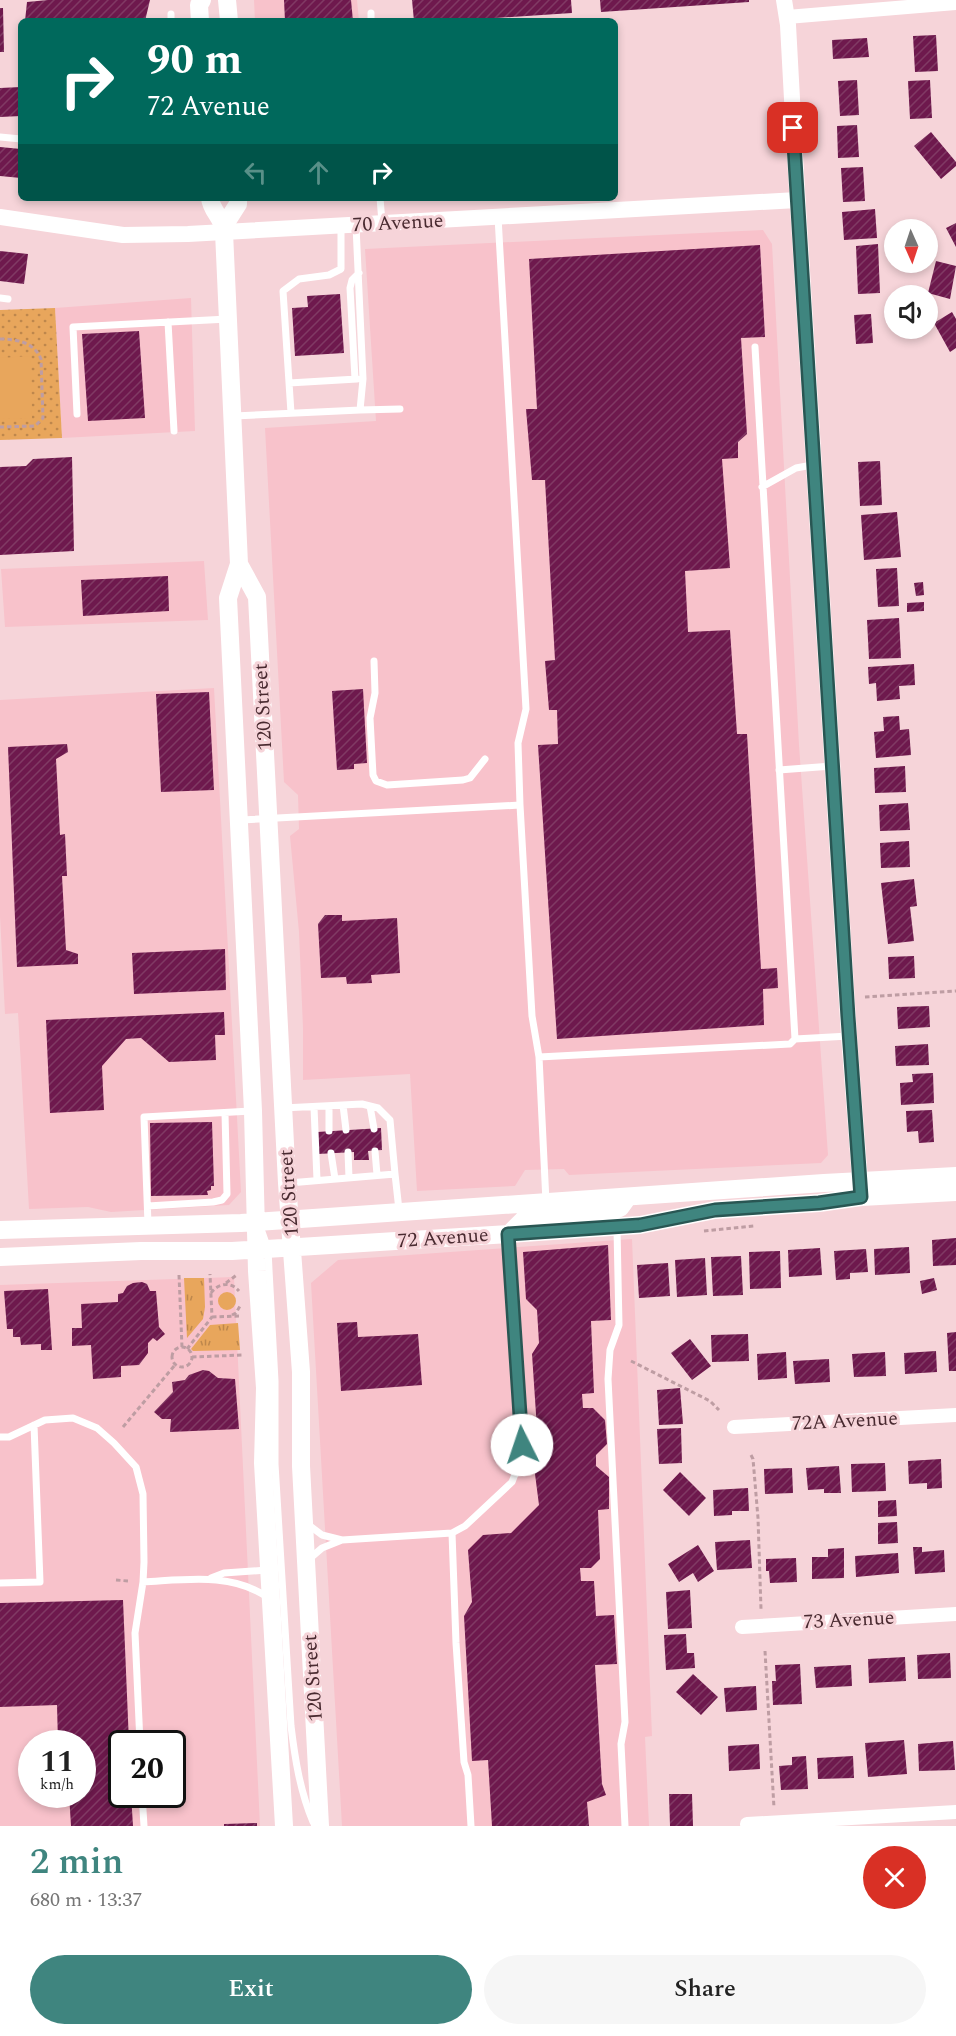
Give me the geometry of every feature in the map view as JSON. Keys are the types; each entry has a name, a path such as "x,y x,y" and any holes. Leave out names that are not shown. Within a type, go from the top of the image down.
{"main road":[{"path":"200,18 202,0"},
{"path":"227,0 229,18"},
{"name":"120 Street","path":"210,201 210,206 224,229 239,564 228,597 257,1222 263,1249 257,1271 265,1388 262,1463 284,1826"},
{"path":"224,229 238,201"},
{"name":"120 Street","path":"239,564 257,597 287,1183 301,1372 301,1466 320,1826"},
{"name":"72 Avenue","path":"0,1257 263,1249 617,1227 640,1225 715,1210 819,1203 860,1190 956,1176"},
{"name":"72 Avenue","path":"0,1230 257,1222 824,1183 860,1190 956,1192"},
{"path":"508,1234 524,1219 598,1213 620,1208 629,1196"}],"street":[{"path":"784,0 787,18 860,1190"},
{"path":"787,18 956,3"},
{"name":"70 Avenue","path":"0,217 123,235 224,229 348,226 797,200"},
{"name":"72A Avenue","path":"734,1427 956,1414"},
{"name":"73 Avenue","path":"742,1626 956,1614"},
{"path":"747,1824 956,1812"}],"lane":[{"path":"0,137 18,140"},
{"path":"380,201 382,224"},
{"path":"498,218 526,709 518,743 520,805 532,1016 539,1057 546,1202"},
{"path":"348,226 359,273 360,410"},
{"path":"291,413 283,291 299,279 329,275 341,269 348,226"},
{"path":"77,414 73,327 228,319"},
{"path":"168,322 174,431"},
{"path":"755,347 795,1039"},
{"path":"289,383 359,379"},
{"path":"232,416 400,409"},
{"path":"762,487 796,468 815,465"},
{"path":"374,661 375,693 370,718 375,781 387,785 463,780 470,778 485,759"},
{"path":"779,770 832,766"},
{"path":"240,820 520,805"},
{"path":"539,1057 790,1044 795,1039 849,1036"},
{"path":"283,1108 362,1104 378,1108 390,1120 399,1212"},
{"path":"343,1105 346,1130"},
{"path":"329,1106 329,1131"},
{"path":"370,1106 374,1129"},
{"path":"314,1107 317,1180"},
{"path":"148,1226 144,1117 253,1111"},
{"path":"148,1206 213,1202 222,1200 227,1194 225,1113"},
{"path":"375,1150 377,1175"},
{"path":"348,1152 349,1178"},
{"path":"331,1153 334,1179"},
{"path":"287,1183 395,1174"},
{"path":"617,1227 620,1325 610,1350 608,1379 626,1722 621,1744 625,1826"},
{"path":"304,1522 321,1535 342,1540 452,1533 465,1526 512,1482 522,1456 508,1234"},
{"path":"263,1249 275,1381 275,1464 291,1726 300,1782 315,1826"},
{"path":"0,1437 9,1437 45,1420 73,1418 98,1428 136,1467 143,1494 144,1562 135,1633 139,1730"},
{"path":"0,1583 40,1582 34,1425"},
{"path":"452,1533 456,1643 471,1826"},
{"path":"306,1561 322,1548 342,1540"},
{"path":"208,1579 224,1573 268,1569"},
{"path":"143,1582 208,1579 249,1586 269,1598"},
{"path":"143,1808 144,1826"}],"path":[{"path":"0,339 14,339 39,353 43,418 35,426 0,427"},
{"path":"865,997 956,991"},
{"path":"187,1349 212,1317 210,1274"},
{"path":"211,1294 218,1286 238,1274"},
{"path":"179,1275 182,1347"},
{"path":"224,1284 230,1284 239,1292"},
{"path":"211,1304 222,1317"},
{"path":"230,1316 236,1313 240,1306"},
{"path":"212,1317 240,1316"},
{"path":"182,1347 187,1349 192,1357 191,1362 181,1368 175,1365 172,1355 176,1349 182,1347"},
{"path":"192,1357 243,1355"},
{"path":"631,1361 710,1401 719,1410"},
{"path":"123,1427 175,1365"},
{"path":"751,1455 758,1518 761,1609"},
{"path":"116,1580 128,1581"},
{"path":"765,1651 774,1815"}],"shaded area":[{"path":"254,0 357,0 359,18 255,18"},
{"path":"763,230 772,244 799,745 828,1155 821,1163 569,1175 564,1169 525,1170 515,1186 417,1191 410,1074 303,1080 299,932 290,836 299,829 298,795 284,782 265,428 376,421 365,249"},
{"path":"191,298 195,431 62,438 55,308"},
{"path":"204,561 208,620 5,627 1,569"},
{"path":"214,688 241,1192 229,1205 111,1212 88,1207 29,1209 18,1013 5,1014 0,916 0,700"},
{"path":"632,1239 652,1736 645,1737 649,1826 342,1826 311,1283 338,1260"},
{"path":"234,1277 260,1826 0,1826 0,1285"}],"green space":[{"path":"55,308 62,438 0,440 0,310"},
{"path":"30,356 32,418 0,419 0,358"},
{"path":"184,1278 204,1278 203,1319 187,1338"},
{"path":"223,1292 231,1292 236,1297 234,1308 223,1310 218,1305 218,1297"},
{"path":"238,1323 240,1350 193,1351 191,1349 210,1325"}],"building":[{"path":"150,0 146,18 25,18 27,2"},
{"path":"284,0 351,0 353,18 285,18"},
{"path":"412,0 571,0 572,13 496,18 414,18"},
{"path":"600,0 749,0 749,2 601,12"},
{"path":"0,8 3,8 4,52 0,52"},
{"path":"936,35 938,71 915,72 913,36"},
{"path":"867,38 869,57 833,59 832,40"},
{"path":"857,80 859,115 840,116 838,81"},
{"path":"930,80 932,118 910,119 908,81"},
{"path":"18,87 18,116 0,117 0,88"},
{"path":"857,125 859,157 838,158 837,126"},
{"path":"931,132 956,162 956,166 941,179 914,146"},
{"path":"0,147 18,149 18,178 0,176"},
{"path":"863,167 865,201 843,202 841,168"},
{"path":"875,209 877,238 844,240 842,212"},
{"path":"956,223 956,247 946,228"},
{"path":"878,244 880,293 858,294 856,246"},
{"path":"760,245 765,337 741,338 747,434 738,442 738,458 722,459 730,568 685,571 688,632 730,630 737,734 747,734 761,969 777,968 778,988 763,989 764,1025 557,1039 538,745 558,744 557,710 549,710 545,661 555,660 545,480 532,480 526,409 537,409 529,259"},
{"path":"0,251 28,254 24,284 0,281"},
{"path":"938,262 956,266 950,299 938,296 938,285 930,285 933,273 938,273"},
{"path":"340,294 344,353 295,356 292,308 308,307 307,296"},
{"path":"952,312 956,319 956,348 950,352 938,330 938,321"},
{"path":"871,314 873,343 856,344 854,315"},
{"path":"139,331 145,418 88,421 82,334"},
{"path":"72,457 74,551 0,555 0,467 26,466 33,459"},
{"path":"880,461 882,505 860,506 858,462"},
{"path":"897,512 901,557 864,560 861,515"},
{"path":"897,568 899,606 878,607 876,569"},
{"path":"168,576 169,611 83,616 81,580"},
{"path":"923,582 924,595 916,596 914,583"},
{"path":"924,602 924,611 907,612 907,603"},
{"path":"899,618 901,658 869,659 867,620"},
{"path":"914,664 915,685 899,686 900,699 877,701 876,683 869,684 868,667"},
{"path":"363,689 367,763 354,764 354,769 337,770 332,691"},
{"path":"209,692 214,790 161,792 156,694"},
{"path":"899,716 900,730 909,729 911,755 876,758 874,732 884,731 883,717"},
{"path":"67,744 68,752 56,759 60,835 65,834 67,876 62,876 66,950 78,954 78,964 17,967 8,747"},
{"path":"905,766 906,792 875,793 874,768"},
{"path":"908,803 910,830 880,831 879,805"},
{"path":"909,841 910,867 881,868 880,843"},
{"path":"914,879 917,906 910,907 914,941 888,944 881,883"},
{"path":"325,915 342,915 342,921 397,918 400,973 371,975 372,983 347,984 346,977 321,978 318,924"},
{"path":"225,949 226,990 134,994 132,953"},
{"path":"914,956 915,978 889,979 888,957"},
{"path":"929,1006 930,1027 898,1029 897,1007"},
{"path":"224,1012 225,1035 215,1035 216,1060 169,1062 141,1038 126,1039 102,1066 104,1110 50,1113 46,1020"},
{"path":"928,1044 929,1065 896,1066 895,1046"},
{"path":"933,1073 934,1103 901,1105 900,1083 913,1082 912,1074"},
{"path":"932,1110 934,1142 919,1143 918,1131 907,1132 906,1111"},
{"path":"212,1122 214,1186 207,1191 208,1195 151,1196 150,1123"},
{"path":"381,1128 382,1150 368,1151 369,1160 354,1160 354,1152 318,1154 317,1132"},
{"path":"956,1238 956,1265 933,1266 932,1240"},
{"path":"608,1245 611,1320 591,1321 594,1393 582,1394 583,1408 593,1408 605,1420 607,1444 596,1455 596,1466 609,1477 609,1509 598,1510 600,1559 591,1568 580,1568 581,1581 594,1581 596,1616 614,1615 617,1664 595,1665 602,1784 606,1795 587,1802 589,1826 492,1826 488,1760 472,1761 464,1616 472,1602 468,1550 483,1535 511,1533 539,1505 535,1474 539,1459 532,1354 539,1343 537,1310 526,1299 523,1252"},
{"path":"909,1247 910,1273 875,1275 874,1249"},
{"path":"820,1248 822,1275 789,1277 788,1250"},
{"path":"866,1249 868,1272 850,1273 850,1279 836,1280 834,1251"},
{"path":"780,1251 781,1288 750,1289 749,1252"},
{"path":"741,1256 743,1295 713,1296 711,1257"},
{"path":"705,1258 707,1295 677,1297 675,1260"},
{"path":"668,1263 670,1296 639,1298 637,1265"},
{"path":"934,1278 937,1290 922,1294 920,1281"},
{"path":"142,1282 147,1284 150,1291 156,1291 159,1327 165,1334 157,1341 153,1338 148,1343 148,1353 139,1365 121,1366 121,1377 93,1379 91,1345 72,1346 72,1328 82,1328 81,1304 118,1302 118,1294 123,1293 127,1286"},
{"path":"48,1289 52,1350 41,1350 41,1344 21,1345 20,1337 13,1337 13,1329 7,1329 4,1291"},
{"path":"357,1322 358,1337 418,1334 422,1385 341,1391 337,1323"},
{"path":"956,1332 956,1371 949,1371 947,1333"},
{"path":"748,1334 749,1361 712,1362 711,1335"},
{"path":"690,1339 711,1366 692,1380 671,1353"},
{"path":"936,1351 937,1372 905,1374 904,1353"},
{"path":"786,1352 787,1378 758,1380 757,1354"},
{"path":"885,1352 886,1376 854,1377 852,1354"},
{"path":"829,1359 830,1382 795,1384 793,1361"},
{"path":"203,1370 209,1371 218,1378 235,1379 239,1429 170,1432 171,1419 162,1419 154,1412 173,1392 172,1382 185,1380 189,1375"},
{"path":"680,1388 683,1424 659,1425 657,1390"},
{"path":"681,1428 682,1463 659,1464 657,1429"},
{"path":"941,1459 942,1488 927,1489 927,1483 909,1484 908,1461"},
{"path":"885,1463 886,1491 852,1492 851,1464"},
{"path":"839,1466 841,1493 824,1493 824,1489 808,1490 806,1468"},
{"path":"792,1468 793,1493 765,1494 764,1469"},
{"path":"680,1472 706,1498 689,1516 663,1490"},
{"path":"748,1488 749,1511 732,1511 732,1515 714,1516 713,1490"},
{"path":"896,1500 897,1516 878,1517 878,1501"},
{"path":"897,1522 898,1543 878,1544 878,1523"},
{"path":"750,1540 752,1568 717,1570 715,1542"},
{"path":"698,1545 714,1571 698,1582 693,1573 679,1582 668,1564"},
{"path":"913,1547 922,1547 922,1552 944,1550 945,1572 915,1574"},
{"path":"844,1548 844,1578 812,1579 812,1557 828,1557 828,1549"},
{"path":"898,1553 899,1573 856,1577 855,1556"},
{"path":"796,1558 797,1582 770,1583 769,1571 766,1571 766,1559"},
{"path":"690,1590 692,1628 668,1629 666,1592"},
{"path":"123,1600 128,1730 108,1730 108,1808 132,1808 133,1826 71,1826 70,1808 96,1808 96,1730 58,1730 57,1705 0,1707 0,1603"},
{"path":"686,1634 687,1653 694,1653 695,1668 666,1670 664,1635"},
{"path":"950,1653 951,1678 918,1679 917,1655"},
{"path":"905,1657 906,1681 869,1683 868,1659"},
{"path":"800,1664 802,1704 773,1705 772,1681 776,1681 775,1665"},
{"path":"851,1665 852,1686 816,1688 814,1667"},
{"path":"693,1674 718,1697 701,1715 676,1692"},
{"path":"756,1686 757,1710 726,1712 724,1688"},
{"path":"904,1740 907,1774 868,1777 865,1743"},
{"path":"953,1741 955,1770 919,1771 918,1744"},
{"path":"759,1744 760,1769 729,1771 728,1746"},
{"path":"806,1756 808,1789 781,1790 779,1766 792,1765 792,1757"},
{"path":"853,1756 854,1778 818,1779 817,1758"},
{"path":"669,1794 692,1794 693,1826 670,1826"},
{"path":"257,1823 257,1826 224,1826 224,1824"}],"route":[{"path":"522,1445 508,1234 640,1225 715,1210 819,1203 861,1197 857,1163 793,128"}]}
